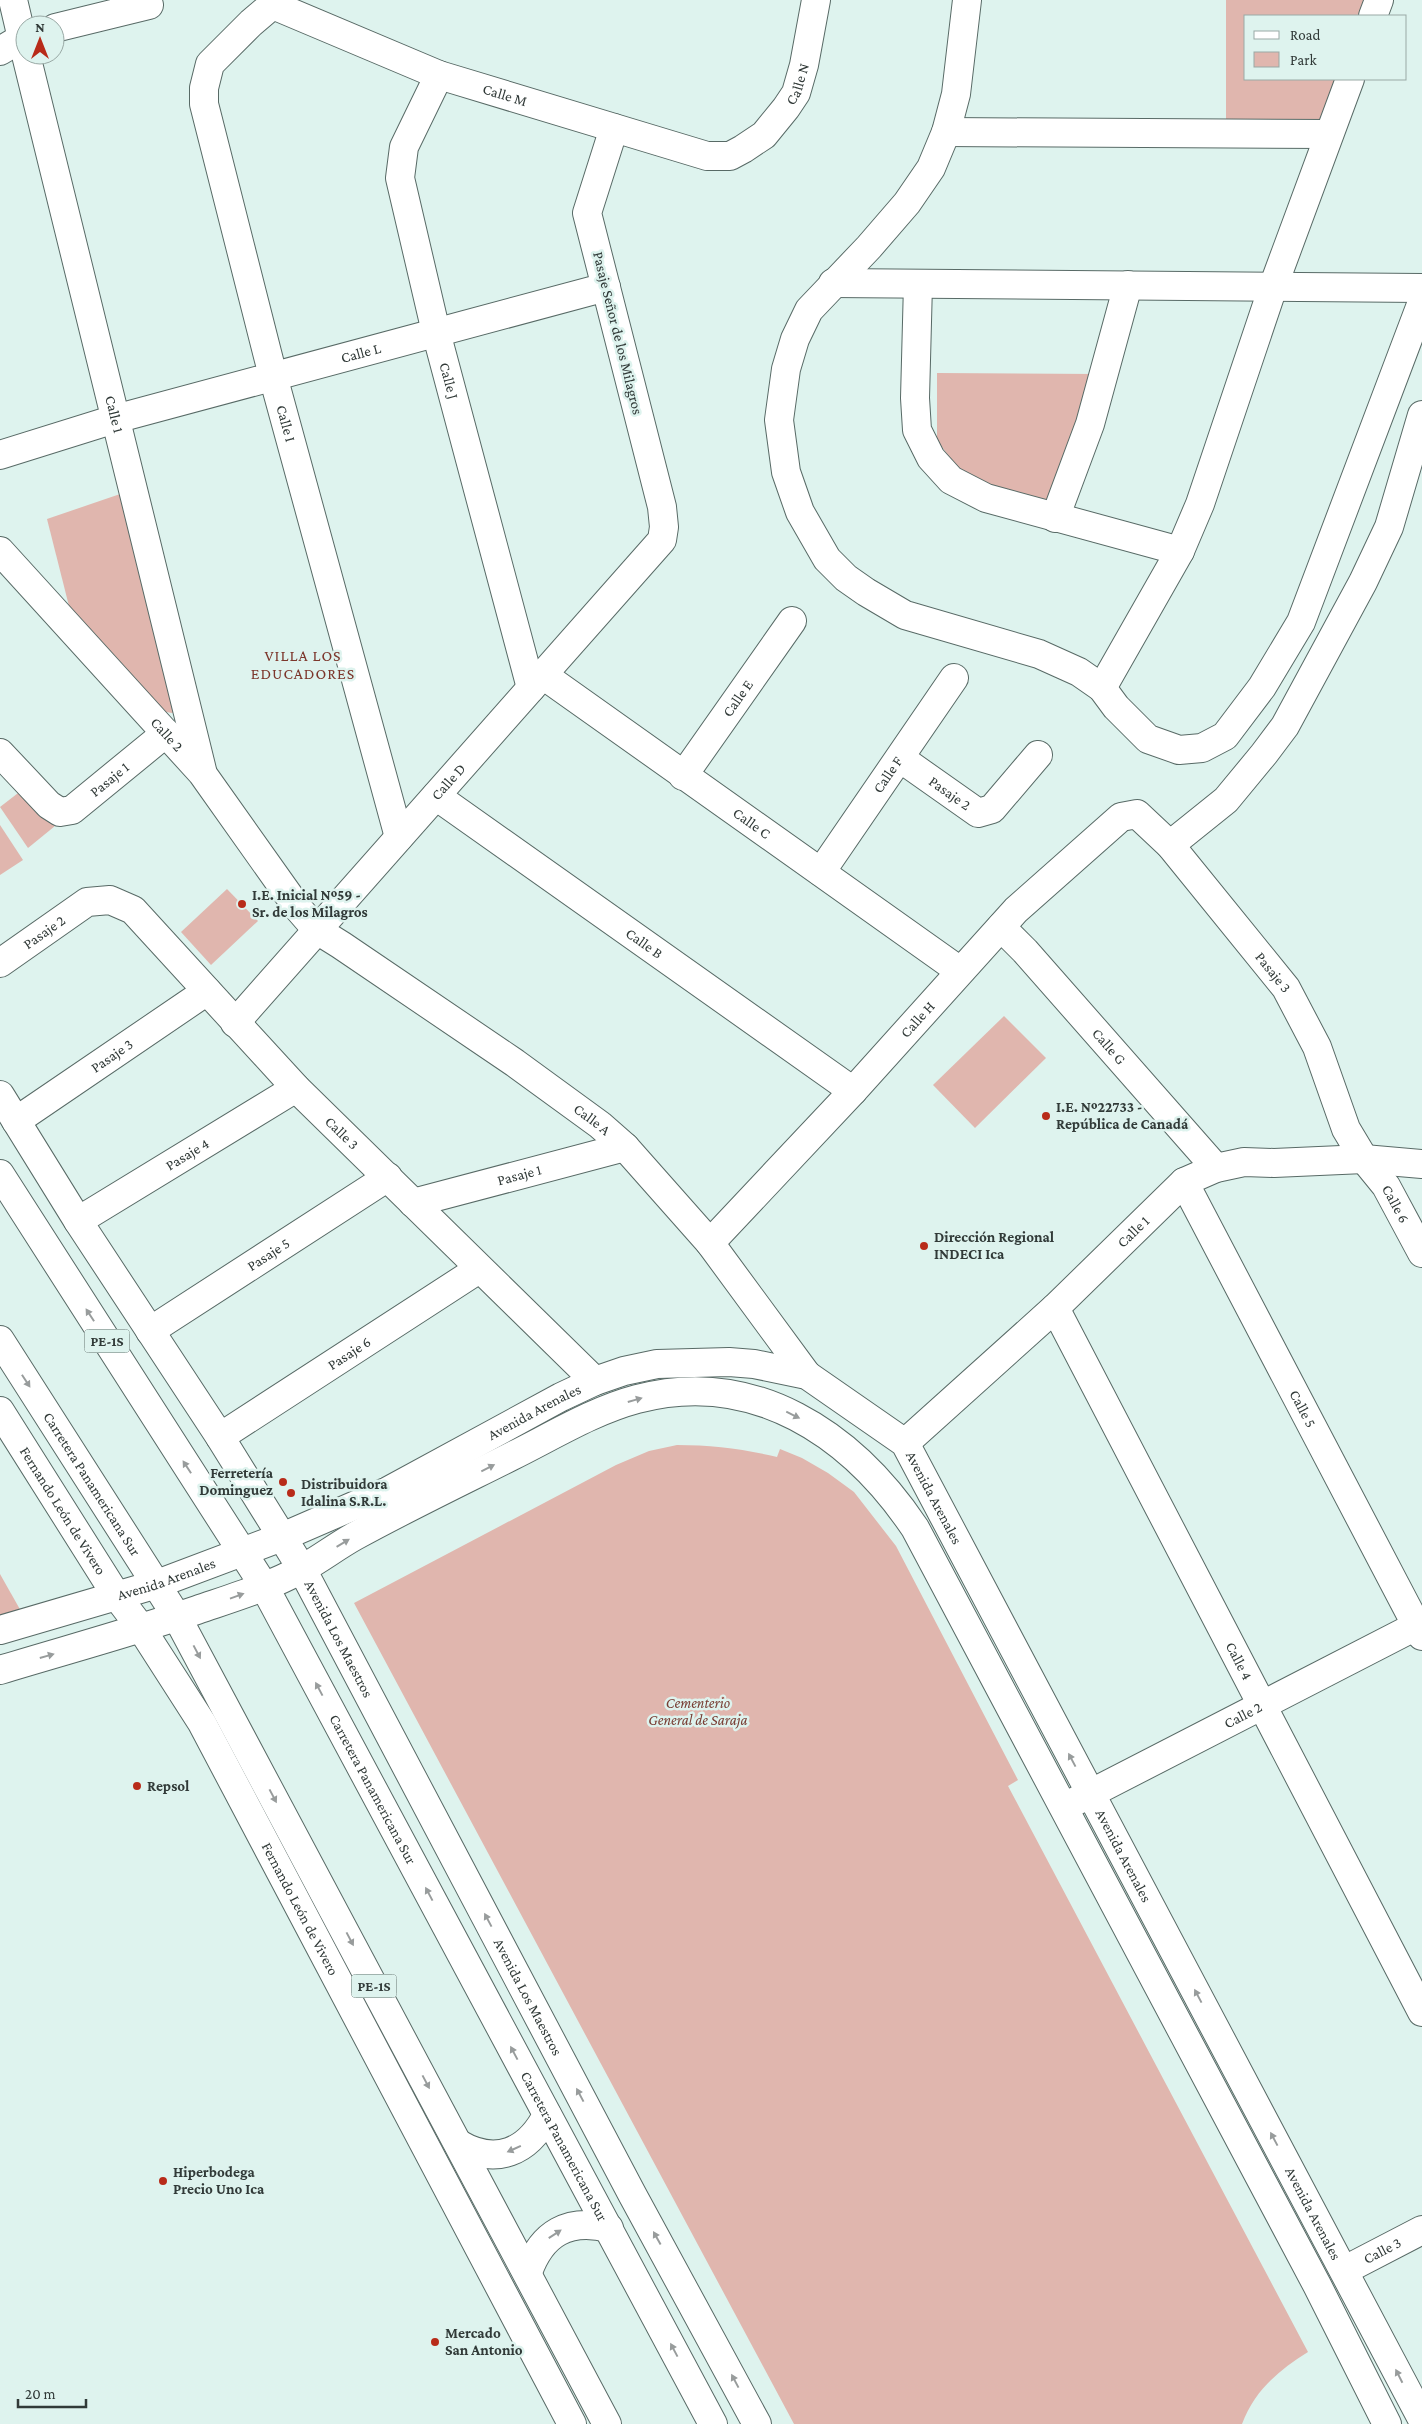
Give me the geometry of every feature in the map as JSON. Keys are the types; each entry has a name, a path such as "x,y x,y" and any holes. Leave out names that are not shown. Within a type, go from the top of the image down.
{"main road":[{"name":"Calle 1","path":"13,0 15,15"},
{"path":"967,0 956,94 946,132 931,168 907,202 869,247 809,310 795,339 786,369 779,420 786,472 800,512 827,559 846,578 866,592 905,615 1039,654 1080,672 1102,688 1116,707 1148,739 1178,750 1202,748 1225,736 1262,686 1301,622 1422,302"},
{"path":"1373,15 1379,0"},
{"name":"Calle N","path":"743,149 764,134 796,93 804,65 813,1"},
{"path":"65,26 149,5"},
{"name":"Calle M","path":"262,7 439,75 707,156 730,156 743,149"},
{"name":"Calle I","path":"262,7 210,64 204,88 204,104 273,376 399,838"},
{"name":"Calle 1","path":"25,65 202,773"},
{"name":"Calle J","path":"439,75 404,147 400,178 436,332 537,682"},
{"path":"1102,688 1180,551 1200,504 1272,286 1350,80"},
{"name":"Pasaje Señor de los Milagros","path":"614,128 587,213 662,507 664,527 662,540"},
{"path":"946,132 1329,134"},
{"path":"833,283 1422,288"},
{"path":"918,284 915,398 917,430 931,458 951,480 986,498 1180,551"},
{"path":"1055,518 1090,424 1128,285"},
{"name":"Calle L","path":"0,455 114,419 606,286"},
{"path":"1170,845 1230,795 1285,726 1363,582 1389,527 1422,416"},
{"name":"Calle D","path":"235,1023 662,540"},
{"name":"Calle 2","path":"0,551 202,773 297,907 317,930"},
{"name":"Calle E","path":"683,776 792,622"},
{"name":"Calle F","path":"821,872 954,678"},
{"name":"Calle C","path":"537,682 683,776 960,971"},
{"name":"Pasaje 1","path":"0,754 49,806 60,812 72,810 166,733"},
{"name":"Pasaje 2","path":"900,758 978,813 992,809 998,804 1038,755"},
{"name":"Calle B","path":"436,796 853,1091"},
{"name":"Pasaje 3","path":"1137,814 1170,845 1286,988 1317,1047 1346,1129 1364,1159"},
{"name":"Calle H","path":"710,1243 853,1091 1016,910 1121,817 1137,814"},
{"name":"Calle 3","path":"87,902 110,900 133,910 296,1088 479,1269 595,1380"},
{"name":"Pasaje 2","path":"0,963 87,902"},
{"name":"Calle G","path":"1001,927 1032,959 1216,1168"},
{"name":"Calle A","path":"317,930 341,944 600,1125 625,1148 710,1243 807,1375"},
{"name":"Pasaje 3","path":"16,1121 208,991"},
{"name":"Pasaje 4","path":"78,1221 296,1088"},
{"path":"0,1095 78,1221 220,1437 302,1569"},
{"name":"Pasaje 1","path":"413,1203 625,1148"},
{"name":"Calle 1","path":"905,1443 1055,1308 1184,1182 1216,1168 1244,1162 1274,1163 1364,1159 1422,1164"},
{"name":"Calle 6","path":"1364,1159 1386,1186 1422,1253"},
{"name":"Carretera Panamericana Sur","path":"0,1174 264,1586 713,2424"},
{"name":"Pasaje 5","path":"150,1331 388,1177"},
{"name":"Calle 5","path":"1184,1182 1420,1628"},
{"name":"Pasaje 6","path":"220,1437 479,1269"},
{"name":"Calle 4","path":"1055,1308 1422,2012"},
{"name":"Carretera Panamericana Sur","path":"0,1340 177,1617 528,2272 607,2424"},
{"name":"Avenida Arenales","path":"0,1630 157,1584 282,1537 388,1491 595,1380 624,1371 678,1363 728,1362 754,1364 807,1375 905,1443 1090,1794 1345,2270 1422,2419"},
{"name":"Avenida Arenales","path":"0,1670 177,1617 264,1586 302,1569 401,1512 611,1408 638,1399 689,1393 726,1394 757,1401 812,1424 839,1442 878,1479 897,1501 915,1528 1312,2276 1387,2424"},
{"name":"Fernando León de Vivero","path":"0,1412 116,1595 141,1628 202,1723 572,2424"},
{"name":"Avenida Los Maestros","path":"302,1569 628,2185 757,2424"},
{"name":"Calle 2","path":"1063,1808 1420,1628"},
{"path":"459,2144 472,2152 487,2155 502,2154 529,2142 539,2130 547,2115"},
{"path":"528,2272 539,2249 558,2231 574,2225 592,2224 609,2228"},
{"name":"Calle 3","path":"1345,2270 1422,2230"}],"green space":[{"path":"1226,0 1373,0 1367,15 1244,15 1244,80 1343,80 1323,131 1226,132"},
{"path":"937,373 1098,374 1049,506 982,484 955,465 937,440"},
{"path":"126,492 176,711 172,713 160,711 71,614 47,519"},
{"path":"22,790 55,826 28,848 0,807"},
{"path":"0,825 23,860 0,875"},
{"path":"227,889 258,921 211,965 181,932"},
{"path":"1004,1016 1046,1058 975,1128 933,1085"},
{"name":"Cementerio General de Saraja","path":"677,1445 727,1448 777,1457 780,1449 802,1458 828,1473 854,1492 896,1546 1018,1780 1008,1786 1308,2352 1287,2366 1269,2382 1254,2401 1242,2424 794,2424 354,1603 616,1465 649,1451"},
{"path":"0,1574 22,1613 0,1619"}],"place":[{"name":"I.E. Inicial Nº59 - Sr. de los Milagros","path":"242,904"},
{"name":"I.E. Nº22733 - República de Canadá","path":"1046,1116"},
{"name":"Dirección Regional INDECI Ica","path":"924,1246"},
{"name":"Ferretería Dominguez","path":"283,1482"},
{"name":"Distribuidora Idalina S.R.L.","path":"291,1493"},
{"name":"Repsol","path":"137,1786"},
{"name":"Hiperbodega Precio Uno Ica","path":"163,2181"},
{"name":"Mercado San Antonio","path":"435,2342"}],"district":[{"name":"VILLA LOS EDUCADORES","path":"303,664"}]}
